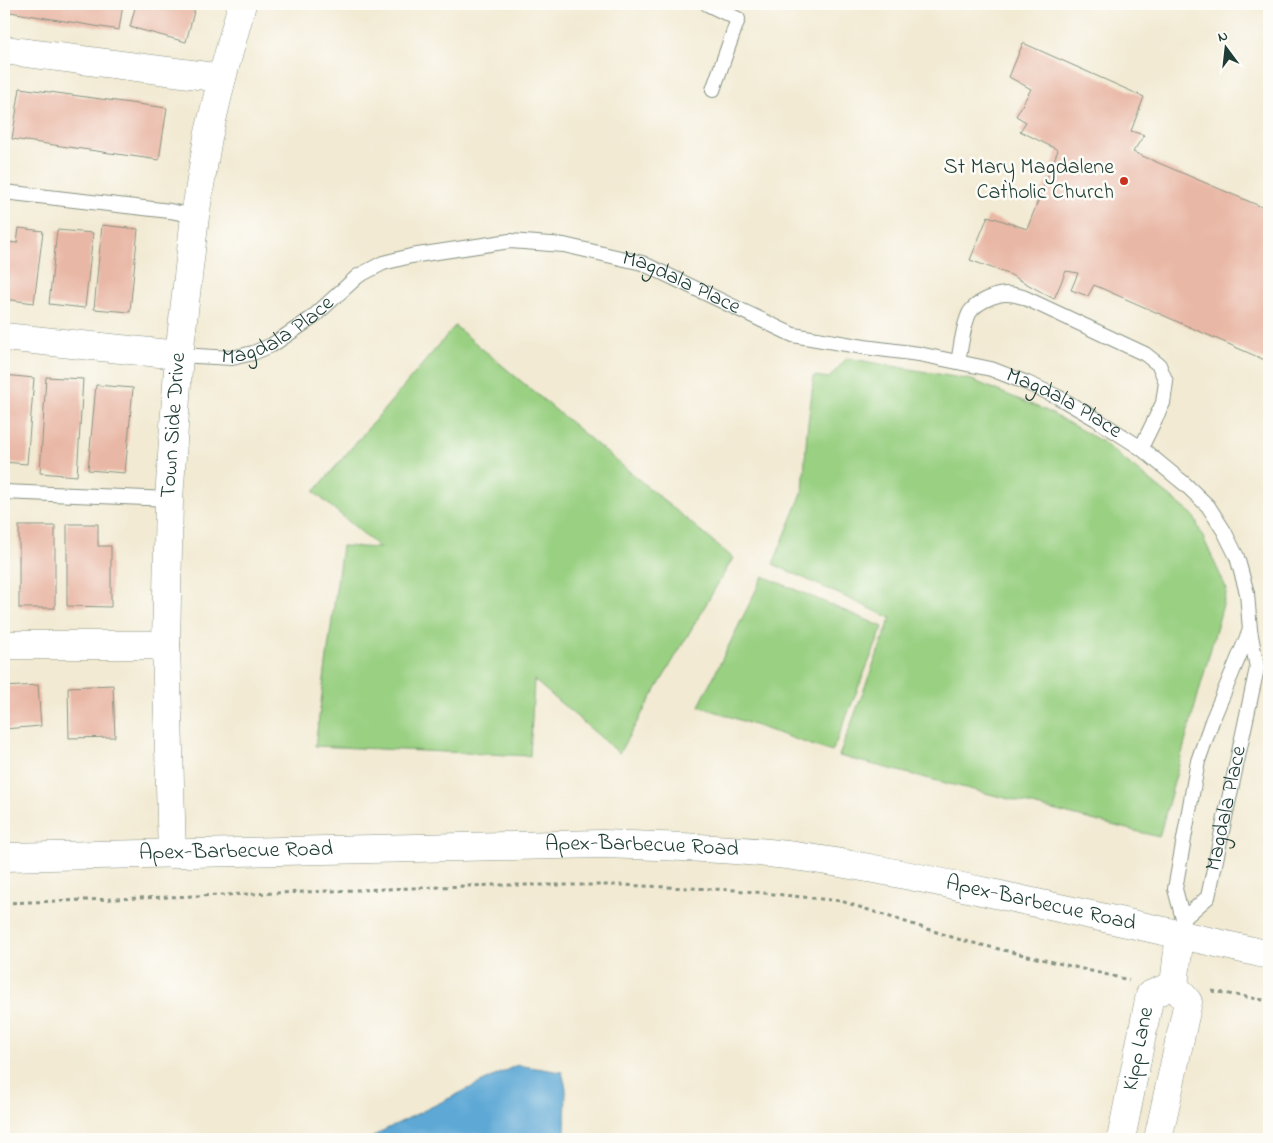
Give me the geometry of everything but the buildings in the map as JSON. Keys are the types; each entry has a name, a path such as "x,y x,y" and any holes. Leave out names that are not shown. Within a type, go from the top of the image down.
{"street":[{"name":"Town Side Drive","path":"172,854 166,645 169,499 179,355 195,216 208,137 242,4"},
{"path":"4,50 222,78"},
{"name":"Magdala Place","path":"4,337 179,355"},
{"path":"4,645 166,645"},
{"name":"Apex-Barbecue Road","path":"4,857 602,844 751,852 884,871 988,892 1182,926 1269,955"},
{"path":"1174,985 1182,926"},
{"name":"Kipp Lane","path":"1121,1139 1150,995 1174,985 1188,1002 1158,1139"}],"lane":[{"path":"707,4 738,19 713,90"},
{"path":"4,192 170,211 195,216"},
{"name":"Magdala Place","path":"179,355 232,358 253,353 272,345 312,318 358,276 383,263 416,255 510,241 564,245 642,263 793,335 919,354 991,369 1058,397 1141,448 1208,506 1224,531 1237,557 1247,593 1250,630 1258,668 1208,897 1182,926"},
{"path":"958,362 965,322 970,311 992,297 1007,294 1023,297 1145,354 1159,365 1166,382 1163,403 1141,448"},
{"path":"4,492 169,499"},
{"name":"Magdala Place","path":"1182,926 1175,889 1198,761 1212,721 1250,630"}],"path":[{"path":"4,903 494,885 621,886 735,890 841,901 961,940 1129,980 1174,985 1269,1001"}],"green space":[{"path":"455,326 733,558 619,753 534,680 530,756 315,746 342,546 380,548 314,492"},
{"path":"847,358 972,380 1047,411 1101,441 1193,515 1227,590 1159,837 839,756 891,618 773,564 803,491 807,431 814,376 829,378"},
{"path":"763,576 883,627 832,752 699,706"}],"water":[{"path":"517,1065 562,1072 566,1088 565,1139 370,1139 380,1132"}],"place":[{"name":"St Mary Magdalene Catholic Church","path":"1124,181"}]}
